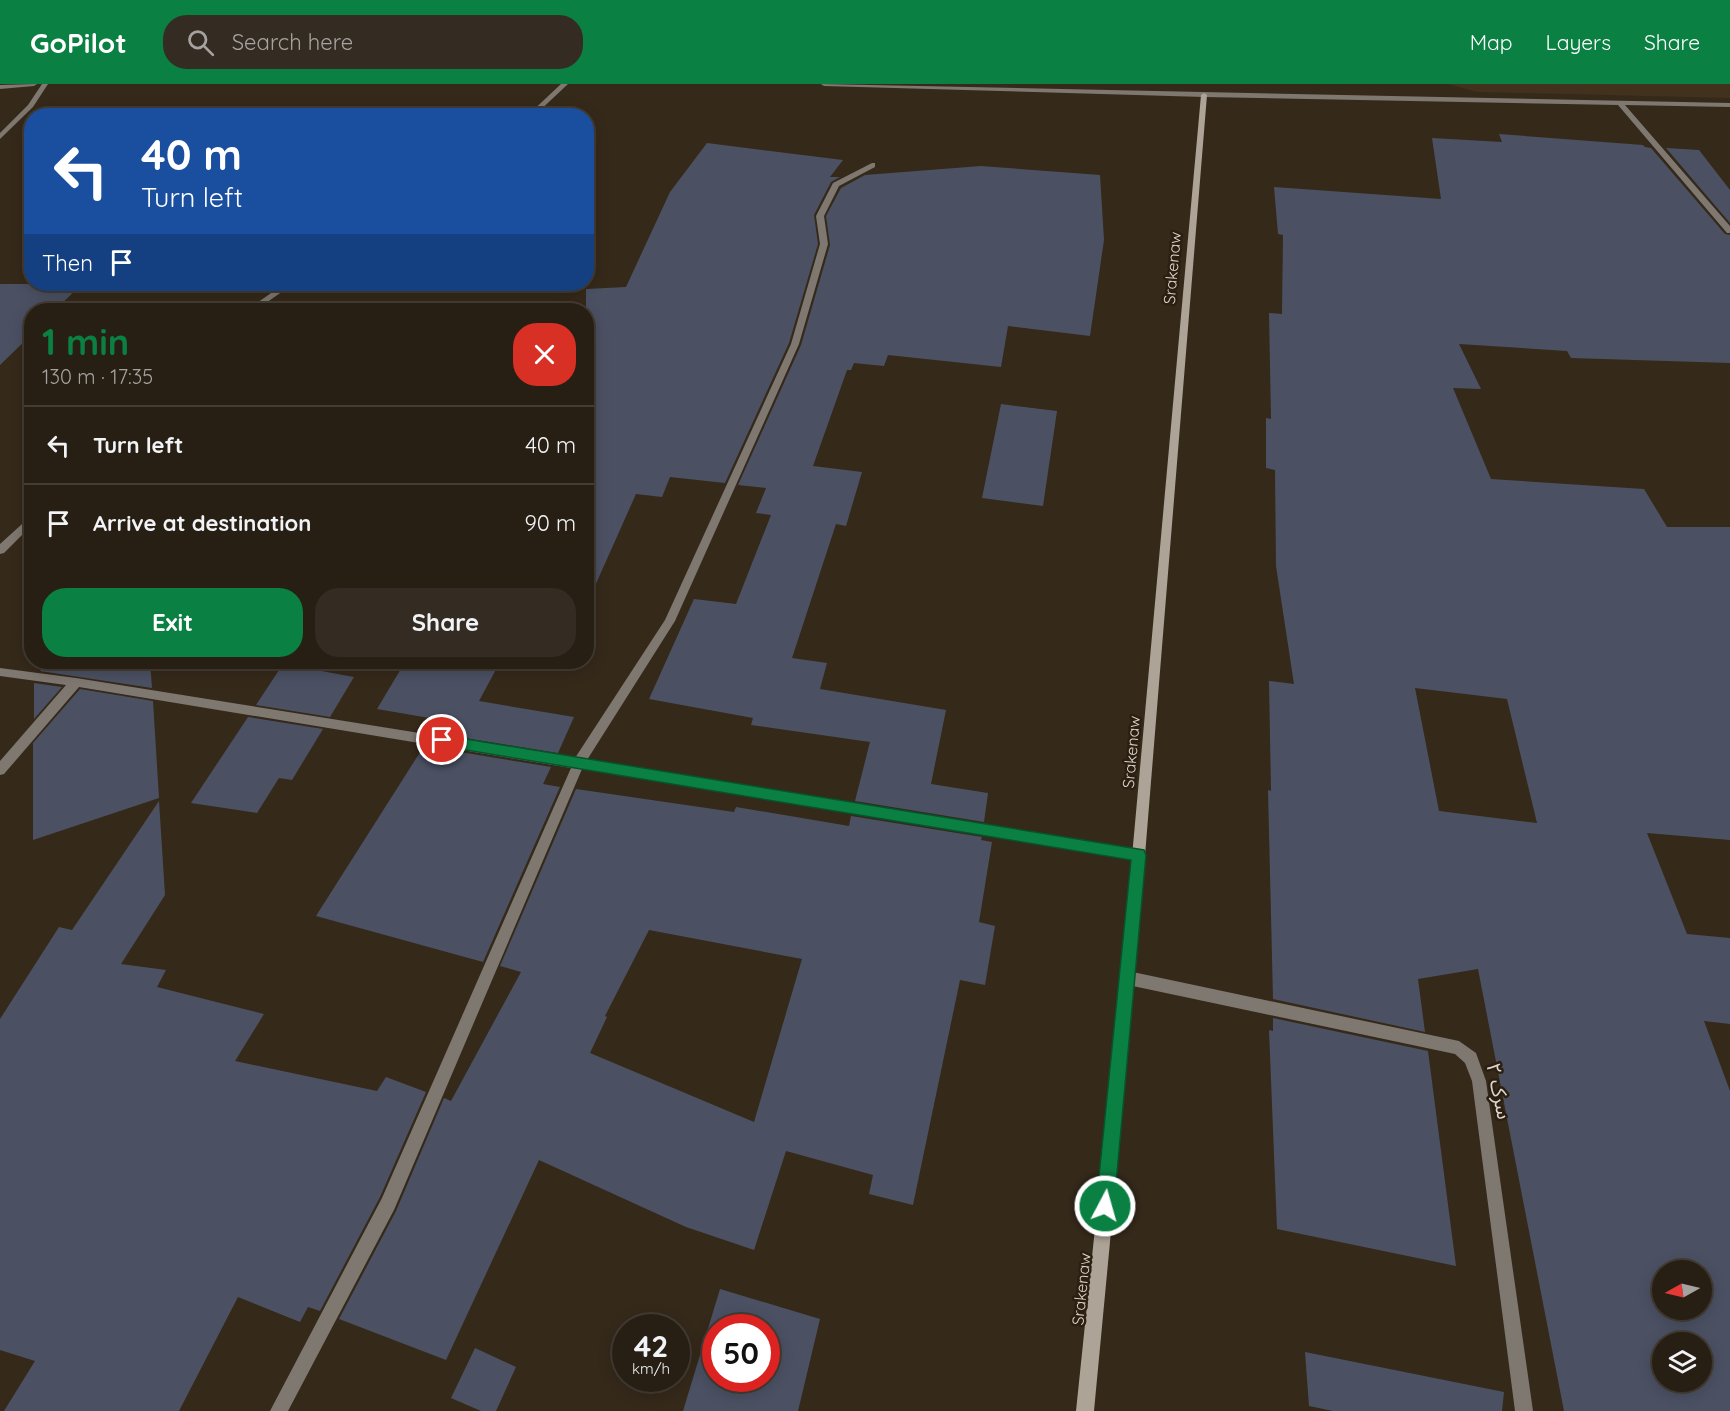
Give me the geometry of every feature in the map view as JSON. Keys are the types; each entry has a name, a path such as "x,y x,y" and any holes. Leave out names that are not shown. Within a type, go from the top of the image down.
{"main road":[{"name":"Srakenaw","path":"1085,1411 1128,978 1204,95"}],"street":[{"path":"0,87 33,84"},
{"path":"29,108 45,84"},
{"path":"539,108 566,84"},
{"path":"824,84 1204,95 1730,105"},
{"path":"1619,102 1730,231"},
{"path":"0,137 24,113"},
{"path":"279,1411 388,1204 579,762 670,621 795,344 824,244 820,216 836,185 872,165"},
{"path":"261,303 279,291"},
{"path":"0,550 24,526"},
{"path":"0,672 579,762 1139,855"},
{"path":"0,771 76,682"},
{"name":"سرک ۲","path":"1128,978 1459,1048 1471,1058 1479,1081 1524,1411"}],"shaded area":[{"path":"1448,84 1730,84 1730,98 1477,92"}],"building":[{"path":"1499,134 1643,145 1651,148 1725,234 1730,235 1730,363 1571,358 1567,351 1459,344 1481,389 1453,388 1491,479 1644,489 1667,527 1730,527 1730,840 1647,833 1687,934 1730,938 1730,1024 1704,1021 1730,1091 1730,1411 1564,1411 1478,969 1418,979 1425,1032 1273,999 1268,790 1271,791 1269,681 1294,684 1276,566 1275,470 1266,468 1266,418 1271,419 1269,313 1282,314 1283,235 1278,234 1274,187 1441,199 1432,138 1502,142","holes":["1415,688 1507,699 1537,823 1439,811"]},
{"path":"707,143 843,160 830,177 840,177 831,182 814,215 818,244 789,343 725,483 670,477 662,497 636,494 594,588 594,303 586,303 586,291 626,287 670,192"},
{"path":"1666,148 1699,150 1730,190 1730,223"},
{"path":"981,166 1100,175 1104,240 1090,336 1008,326 1001,367 888,355 884,366 854,363 851,370 847,370 813,466 862,472 846,526 836,524 792,658 827,663 820,689 946,710 931,784 988,793 984,822 855,801 870,742 751,725 753,718 649,699 694,599 736,604 771,515 756,513 766,488 738,485 801,345 830,245 826,216 841,188 865,175"},
{"path":"0,284 24,284 24,291 75,291 62,303 24,303 24,342 0,365"},
{"path":"1001,404 1057,411 1043,506 982,498"},
{"path":"42,669 151,669 152,688 40,671"},
{"path":"280,669 310,669 354,677 330,717 256,705"},
{"path":"401,669 496,669 479,701 574,717 558,753 433,733 441,720 377,709"},
{"path":"34,683 62,687 34,719"},
{"path":"80,689 153,701 159,798 33,840 33,743"},
{"path":"248,717 323,729 292,780 279,778 257,813 191,803"},
{"path":"424,746 551,767 543,784 560,787 483,962 316,916"},
{"path":"576,789 734,812 736,807 849,826 851,816 982,837 981,840 992,842 979,922 995,926 985,985 960,980 913,1205 869,1194 873,1175 786,1151 754,1250 686,1227 539,1160 446,1360 339,1319 396,1211 444,1098 451,1101 521,972 500,966","holes":["649,930 802,959 754,1122 590,1053 607,1017 605,1016"]},
{"path":"159,801 165,895 121,964 166,970 157,987 264,1014 235,1061 377,1091 386,1077 426,1092 380,1197 320,1311 308,1307 300,1322 238,1297 179,1411 4,1411 35,1361 0,1350 0,1019 59,927 72,930"},
{"path":"1273,1018 1428,1051 1456,1266 1277,1229 1269,1030 1273,1031"},
{"path":"720,1289 820,1319 798,1411 683,1411 702,1348 702,1392 780,1392 780,1314 712,1314"},
{"path":"475,1348 516,1367 496,1411 481,1411 451,1398"},
{"path":"1305,1352 1504,1392 1502,1411 1333,1411 1309,1406"}],"route":[{"path":"442,740 1139,855 1105,1206"}]}
